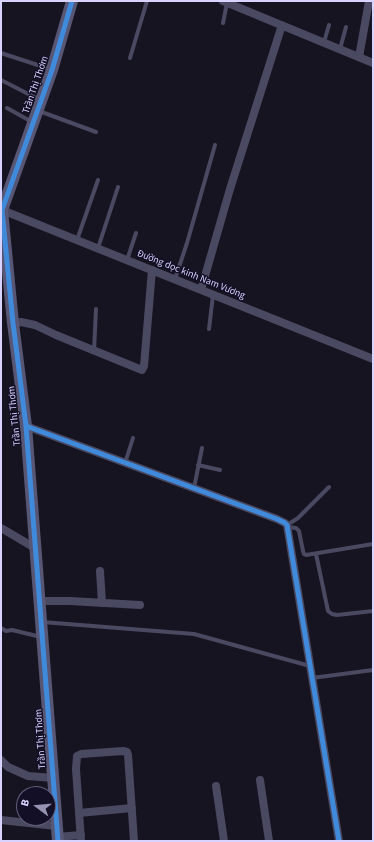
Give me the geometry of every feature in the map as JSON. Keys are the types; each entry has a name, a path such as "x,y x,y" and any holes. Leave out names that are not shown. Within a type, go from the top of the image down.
{"street":[{"name":"Trần Thị Thơm","path":"58,835 26,426 13,323 2,210 5,190 33,123 52,70 72,1"},
{"path":"358,57 370,1"},
{"path":"225,2 373,63"},
{"path":"201,290 230,189 282,26"},
{"name":"Đường dọc kinh Nam Vương","path":"2,210 373,359"},
{"path":"13,323 21,322 34,325 139,370 143,369 152,270"},
{"path":"26,426 276,519 288,526 339,841"},
{"path":"2,531 35,548"},
{"path":"100,571 102,603"},
{"path":"40,601 140,605"},
{"path":"1,820 58,835 80,837 76,762 77,756 90,752 123,751 127,752 134,841"},
{"path":"1,760 8,767 28,776 53,778"},
{"path":"260,780 268,841"},
{"path":"216,786 224,841"},
{"path":"79,814 132,808"}],"lane":[{"path":"130,58 147,1"},
{"path":"223,23 225,2"},
{"path":"324,42 329,25"},
{"path":"340,49 346,27"},
{"path":"1,53 52,70"},
{"path":"1,80 39,105 96,132"},
{"path":"7,108 33,123"},
{"path":"175,279 215,146"},
{"path":"77,241 98,180"},
{"path":"98,249 118,187"},
{"path":"127,260 136,234"},
{"path":"209,329 213,295"},
{"path":"94,351 96,309"},
{"path":"125,462 133,438"},
{"path":"193,488 202,448"},
{"path":"198,465 220,470"},
{"path":"288,526 330,487"},
{"path":"288,526 296,528 299,531 304,554 316,554 373,544"},
{"path":"316,554 328,611 337,615 373,611"},
{"path":"42,622 194,634 310,666"},
{"path":"1,628 6,631 12,630 43,638"},
{"path":"312,678 373,670"}],"cycle path":[{"path":"58,841 26,426 13,323 2,210 52,70 72,1"},
{"path":"26,426 277,519 287,525 339,841"}]}
